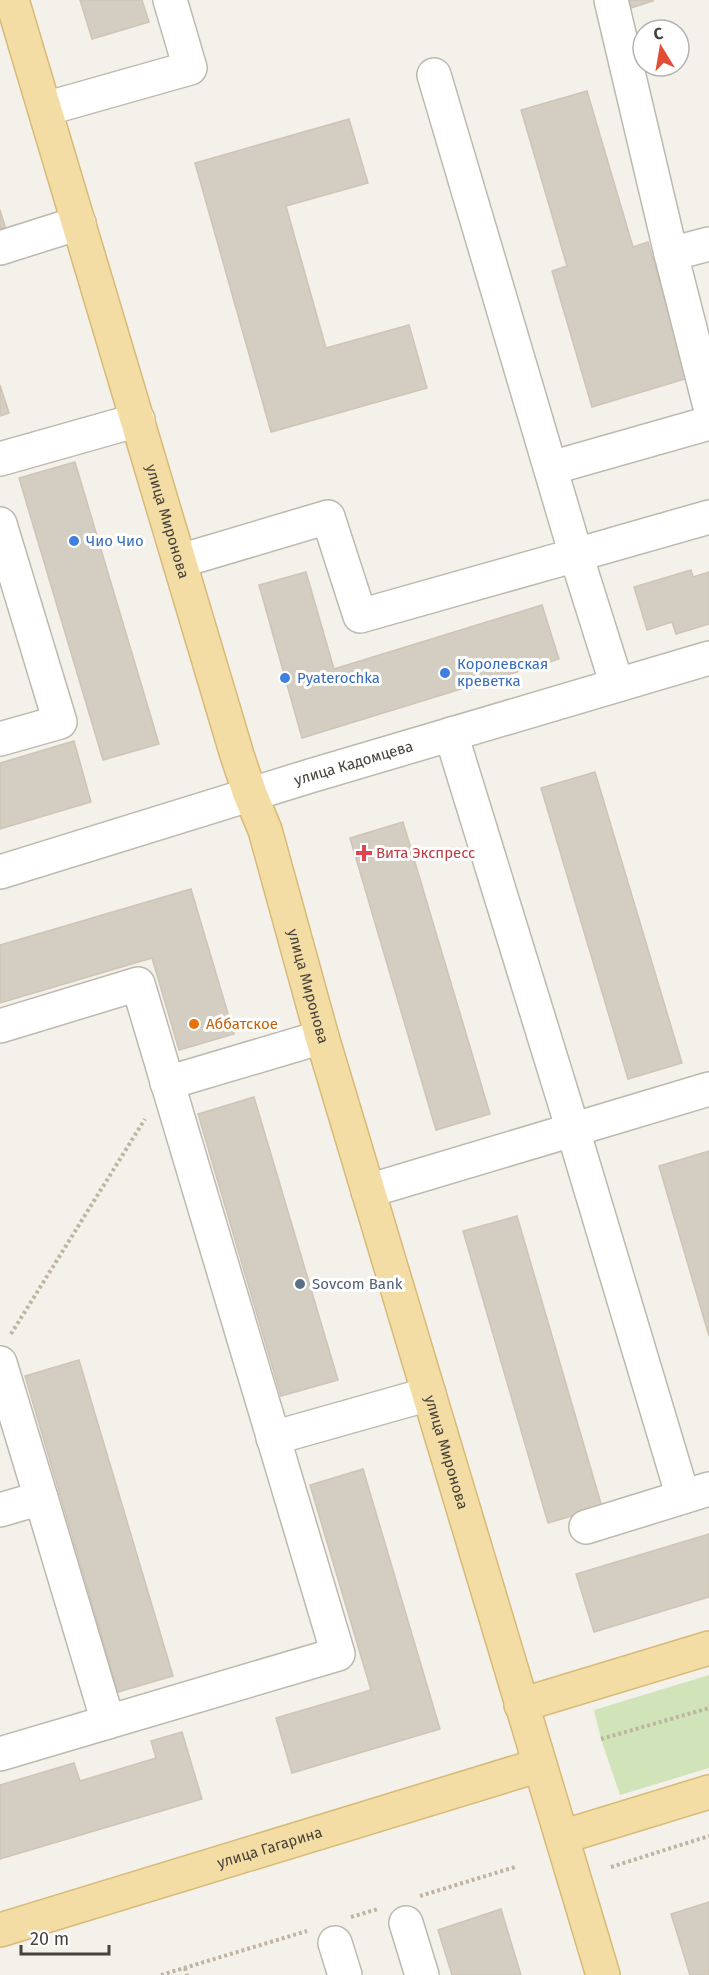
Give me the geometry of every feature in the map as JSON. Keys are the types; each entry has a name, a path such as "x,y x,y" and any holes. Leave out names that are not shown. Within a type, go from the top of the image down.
{"main road":[{"name":"улица Миронова","path":"12,0 250,795 265,830 322,1037 603,1975"},
{"path":"521,1705 709,1648"},
{"name":"улица Гагарина","path":"0,1930 540,1765"},
{"path":"562,1837 709,1792"}],"street":[{"path":"45,109 190,68 170,0"},
{"path":"611,0 709,403"},
{"path":"434,75 616,685"},
{"path":"0,248 79,224"},
{"path":"671,254 709,244"},
{"path":"0,459 138,420"},
{"path":"551,468 709,423"},
{"path":"180,561 328,517 360,616 709,517"},
{"path":"0,524 60,722 0,739"},
{"name":"улица Кадомцева","path":"0,872 709,658"},
{"path":"451,734 573,1130 696,1493 586,1527"},
{"path":"0,1026 138,984 338,1654 0,1754"},
{"path":"167,1083 322,1037"},
{"path":"368,1191 709,1089"},
{"path":"3,1353 41,1498 108,1722"},
{"path":"273,1438 429,1394"},
{"path":"0,1510 41,1498"},
{"path":"406,1923 422,1975"},
{"path":"335,1943 345,1975"}],"path":[{"path":"3,1353 167,1083"},
{"path":"601,1739 709,1708"},
{"path":"611,1867 709,1836"},
{"path":"185,1968 187,1975"}],"green space":[{"path":"709,1675 709,1768 620,1795 594,1710"}],"building":[{"path":"80,0 142,0 149,22 92,39"},
{"path":"629,0 653,0 653,1 631,8"},
{"path":"587,91 633,247 648,242 688,378 592,407 552,271 567,266 521,110"},
{"path":"349,119 368,183 286,206 326,348 409,325 427,388 271,432 195,163"},
{"path":"0,210 9,239 0,242"},
{"path":"0,385 9,413 0,416"},
{"path":"75,462 159,744 103,760 19,478"},
{"path":"691,570 693,577 709,572 709,624 676,634 672,622 647,630 634,587"},
{"path":"306,572 334,669 542,605 559,659 302,738 259,585"},
{"path":"74,741 91,802 0,829 0,763"},
{"path":"595,772 682,1063 628,1079 541,788"},
{"path":"403,822 490,1114 436,1130 350,838"},
{"path":"191,889 234,1034 179,1050 152,958 0,1003 0,945"},
{"path":"254,1097 338,1380 281,1396 198,1114"},
{"path":"709,1151 709,1336 659,1166"},
{"path":"517,1216 602,1507 548,1523 463,1231"},
{"path":"79,1360 173,1676 118,1692 25,1376"},
{"path":"363,1469 440,1729 292,1773 276,1718 371,1690 310,1485"},
{"path":"709,1534 709,1597 594,1632 576,1574"},
{"path":"182,1732 202,1799 0,1859 0,1785 74,1763 80,1781 156,1758 151,1741"},
{"path":"709,1902 709,1975 690,1975 671,1914"},
{"path":"501,1909 521,1975 452,1975 438,1930"}],"place":[{"name":"Чио Чио","path":"74,541"},
{"name":"Королевская креветка","path":"445,673"},
{"name":"Pyaterochka","path":"285,678"},
{"name":"Вита Экспресс","path":"364,853"},
{"name":"Аббатское","path":"194,1024"},
{"name":"Sovcom Bank","path":"300,1284"}]}
